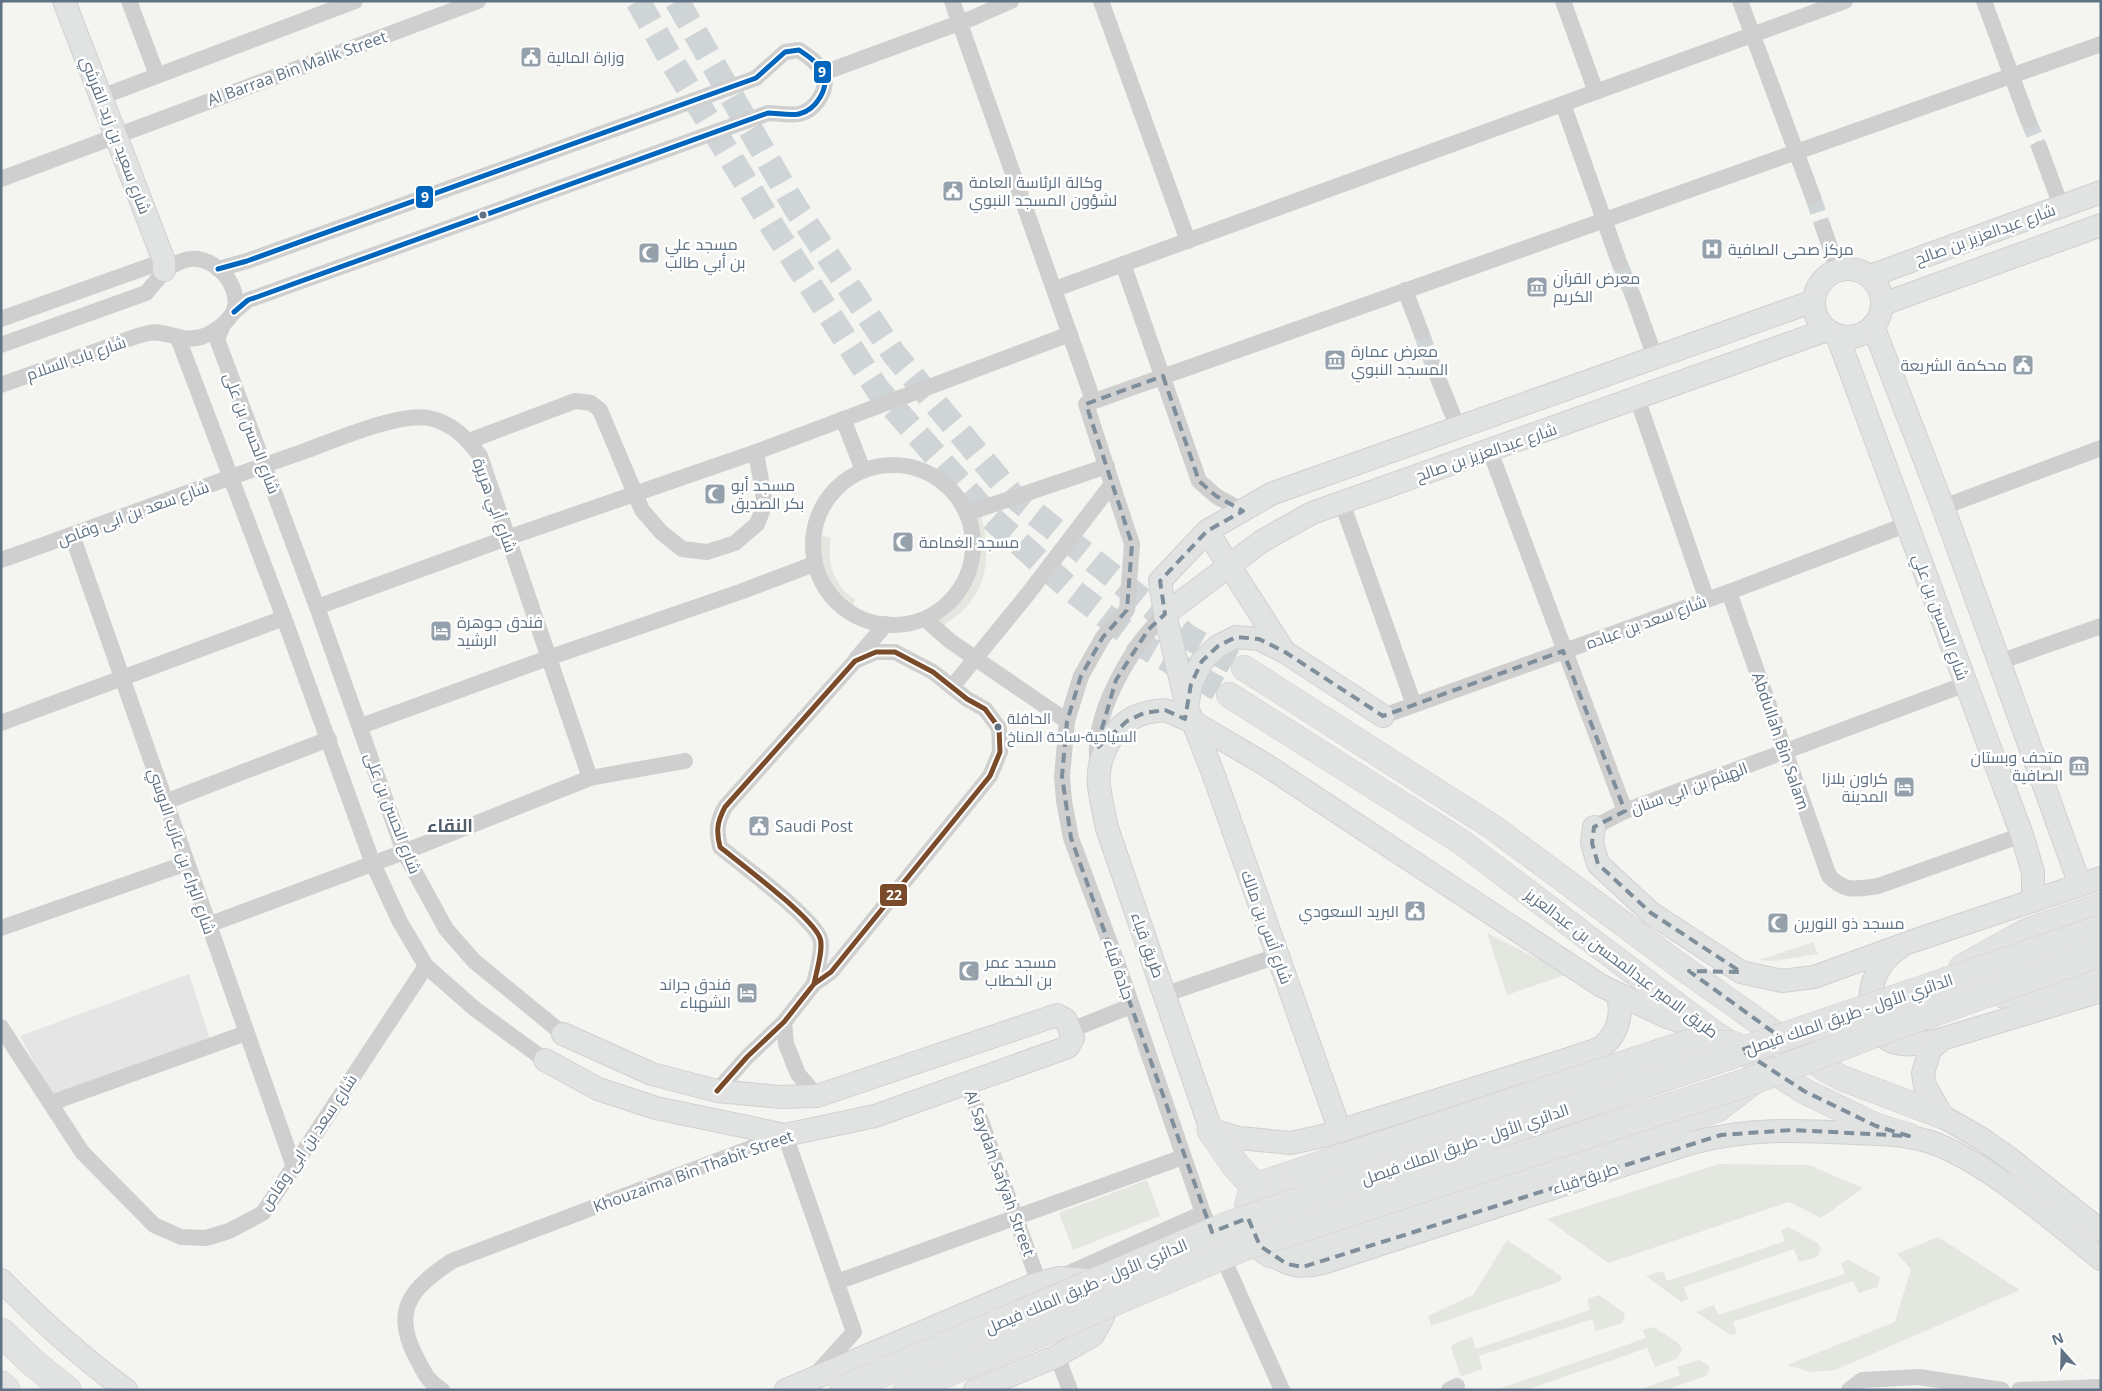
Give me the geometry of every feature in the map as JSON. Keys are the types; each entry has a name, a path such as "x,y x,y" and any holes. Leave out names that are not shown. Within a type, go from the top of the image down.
{"highway":[{"path":"1934,985 2028,932 2101,907"},
{"name":"الدائري الأول - طريق الملك فيصل","path":"842,1390 1227,1226 2101,929"},
{"name":"الدائري الأول - طريق الملك فيصل","path":"906,1390 1243,1247 1754,1080 1873,1034 2101,952"},
{"path":"1972,998 2058,986 2101,972"},
{"path":"1754,1080 1717,1108 1271,1254 1260,1246 1256,1240 1248,1219 1249,1199 1255,1187 1687,1044 1756,1045"},
{"path":"1211,1130 1236,1166 1255,1187"},
{"path":"1,1332 31,1361 67,1390"},
{"path":"1,1385 6,1390"}],"main road":[{"name":"شارع سعيد بن زيد القرشي","path":"64,1 164,266"},
{"name":"شارع عبدالعزيز بن صالح","path":"1870,276 2101,192"},
{"name":"شارع عبدالعزيز بن صالح","path":"1883,304 2101,225"},
{"path":"1658,917 1683,967 1740,972 1782,981 1814,977 1913,941 2091,881 1999,662 1943,507 1873,326 1878,320 1883,304 1879,289 1870,276 1860,270 1838,270 1821,282 1814,301 1815,312 1820,322 1832,333"},
{"name":"شارع عبدالعزيز بن صالح","path":"1160,581 1207,531 1271,494 1814,301"},
{"name":"شارع عبدالعزيز بن صالح","path":"1165,614 1262,541 1312,513 1637,398 1832,333 1853,337 1860,335 1873,326"},
{"name":"شارع الحسين بن علي","path":"1832,333 1908,524 2022,835 2033,872 2034,901"},
{"path":"1207,531 1284,652"},
{"name":"شارع أنس بن مالك","path":"1160,581 1165,614 1190,715 1340,1131"},
{"path":"1190,715 1191,684 1202,661 1218,646 1236,637 1259,639 1284,652 1383,716"},
{"name":"طريق الامير عبدالمحسن بن عبدالعزيز","path":"1244,668 1494,828 1825,1069 1842,1078 1942,1116 1982,1139 2010,1158 2101,1231"},
{"name":"طريق الامير عبدالمحسن بن عبدالعزيز","path":"1229,694 1460,841 1714,1032 1804,1090 1876,1126 1937,1145 1975,1165 2013,1190 2101,1259"},
{"name":"طريق قباء","path":"1211,1130 1166,994 1107,828 1099,784 1102,759 1113,734 1127,721 1144,713 1165,710 1190,715 1600,985 1667,1017 1714,1032"},
{"path":"1594,827 1592,843 1598,864 1658,917 1740,972"},
{"path":"1913,941 1897,949 1883,962 1874,978 1870,996 1872,1015 1880,1032 1886,1039 1896,1043 1909,1045 1942,1039 2101,991"},
{"path":"1211,1130 1239,1138 1291,1143 1340,1131 1575,1057 1604,1046 1615,1031 1621,1012 1618,994"},
{"path":"817,1096 1057,1015 1066,1020 1071,1030"},
{"name":"Khouzaima Bin Thabit Street","path":"785,1134 874,1116 1068,1046 1073,1038 1071,1030"},
{"name":"شارع الحسن بن على","path":"563,1034 652,1074 717,1091 780,1097 817,1096"},
{"path":"1942,1039 1930,1050 1923,1073 1925,1086 1942,1116"},
{"path":"545,1060 598,1090 656,1108 785,1134"},
{"name":"طريق قباء","path":"1271,1254 1287,1264 1295,1266 1303,1267 1323,1263 1691,1143 1721,1135 1753,1131 1792,1130 1909,1136"},
{"path":"786,1390 1043,1275 1087,1280 1101,1294 1103,1316 1093,1334 1057,1356 975,1390"},
{"path":"1,1280 40,1319 100,1371 126,1390"}],"street":[{"path":"129,1 157,75"},
{"path":"101,97 355,1"},
{"name":"Al Barraa Bin Malik Street","path":"1,179 478,1"},
{"path":"952,1 1093,400"},
{"path":"823,73 960,23 1011,1"},
{"path":"1101,1 1188,240"},
{"path":"1563,1 1596,92"},
{"path":"1740,1 1813,196"},
{"path":"1055,289 1845,1"},
{"path":"1984,1 2028,120"},
{"path":"952,687 1027,595 1112,484 1086,404 1093,400 2101,44"},
{"path":"1,319 184,260 206,260 218,269 248,261 756,78 785,52 800,50 814,60 823,73 824,89 815,106 799,114 768,112 248,300 228,318 202,336 178,338 329,739 373,864 400,922 426,966 475,1009 545,1060"},
{"path":"1563,104 1618,262"},
{"path":"2040,149 2062,206"},
{"path":"1823,228 1838,270"},
{"path":"1123,264 1200,481 1216,496 1243,511"},
{"path":"1,345 146,293 157,281 164,266"},
{"name":"شارع الحسن بن على","path":"218,269 226,276 234,290 236,300 217,339 317,607 404,852 446,928 468,955 563,1034"},
{"path":"1404,290 1421,332"},
{"path":"1633,296 1655,357"},
{"name":"شارع باب السلام","path":"1,385 151,332 178,338"},
{"path":"317,607 507,538 756,452 1070,334"},
{"path":"1434,368 1458,428"},
{"path":"1637,398 1707,600"},
{"path":"469,441 575,402 591,403 600,410 642,510 661,532 682,549 706,552 734,543 757,524 765,504 756,452"},
{"name":"شارع أبي هريرة","path":"264,465 393,420 428,418 453,428 469,441 480,456 590,778"},
{"path":"843,419 863,470"},
{"path":"1943,507 2101,448"},
{"path":"1490,451 1625,811"},
{"path":"887,464 912,466 936,476 955,492 968,513 974,537 973,562 963,586 947,606 925,619 900,625 875,624 851,614 832,598 818,576 814,564 813,551 815,525 825,502 841,483 863,470 887,464"},
{"name":"شارع سعد بن ابى وقاص","path":"1,560 264,465"},
{"path":"968,513 1107,466"},
{"name":"جادة قباء","path":"1112,484 1132,544 1127,610 1103,637 1081,676 1067,721 1062,776 1064,801 1071,838 1132,1006 1203,1213 1282,1390"},
{"path":"1342,503 1414,705"},
{"name":"شارع سعد بن عباده","path":"1383,716 1729,592 1908,524"},
{"name":"شارع البراء بن عازب الاوسي","path":"72,535 294,1168"},
{"path":"360,726 548,658 740,592 814,564"},
{"name":"Abdullah Bin Salam","path":"1729,592 1829,876 1840,887 1854,889 1878,886 2022,835"},
{"path":"1099,784 1097,747 1106,708 1116,680 1148,630 1165,614"},
{"path":"1,723 284,618"},
{"path":"925,619 950,641 1067,721"},
{"path":"814,984 819,959 820,938 806,919 720,847 716,833 718,820 725,807 886,624"},
{"path":"1999,662 2101,626"},
{"path":"717,1091 747,1057 784,1022 814,984 831,972 990,776 1000,752 999,728 985,709 967,700 933,672 895,652 876,652 855,661"},
{"name":"الهيثم بن ابي سنان","path":"1594,827 1625,811 1966,684"},
{"path":"165,802 329,739"},
{"path":"208,925 373,864 590,778 685,761"},
{"path":"1,928 187,863"},
{"path":"1166,994 1277,956"},
{"name":"شارع سعد بن ابى وقاص","path":"1,1027 82,1152 154,1225 181,1238 206,1238 229,1231 263,1213 426,966"},
{"path":"1071,1030 1132,1006"},
{"path":"784,1022 786,1044 798,1074 817,1096"},
{"path":"51,1103 246,1032"},
{"name":"Al Saydah Safyah Street","path":"967,1082 1015,1216 1043,1275"},
{"path":"785,1134 854,1332 811,1380"},
{"name":"Khouzaima Bin Thabit Street","path":"442,1390 430,1382 415,1354 404,1327 408,1302 426,1278 452,1261 785,1134"},
{"path":"837,1282 1015,1216 1183,1157"},
{"path":"1043,1275 1203,1213"},
{"path":"1057,1356 1070,1390"},
{"path":"1848,1390 1862,1380 1919,1377 2002,1390"},
{"path":"2019,1390 2101,1387"}],"highlighted area":[{"path":"1163,376 1199,481 1216,496 1243,511 1207,531 1160,581 1165,614 1148,630 1116,680 1096,749 1127,721 1144,713 1165,710 1185,719 1191,684 1202,661 1218,646 1236,637 1259,639 1285,652 1383,716 1563,651 1625,811 1594,827 1592,843 1598,864 1651,913 1741,972 1689,971 1780,1037 1741,1050 1804,1091 1876,1126 1909,1136 1792,1130 1721,1135 1303,1267 1287,1264 1260,1246 1248,1218 1212,1232 1071,838 1062,776 1067,721 1081,676 1103,637 1127,610 1132,544 1086,404"}],"shaded area":[{"path":"980,514 986,550 984,574 975,596 958,615 940,628 932,617 955,597 964,587 970,576 974,552 969,521"},
{"path":"819,535 831,538 830,556 833,573 842,588 855,600 849,611 833,595 822,577 817,557"},
{"path":"1487,933 1568,974 1507,995"},
{"path":"1813,942 1818,954 1773,961 1759,960"},
{"path":"189,974 211,1042 53,1099 20,1036"},
{"path":"1719,1164 1809,1165 1863,1188 1821,1218 1789,1202 1608,1263 1547,1219"},
{"path":"1147,1180 1160,1216 1073,1250 1059,1213"},
{"path":"1789,1227 1819,1244 1821,1249 1817,1257 1799,1262 1794,1249 1684,1287 1688,1299 1681,1302 1646,1276 1663,1271 1667,1281 1785,1241 1781,1230"},
{"path":"1938,1237 2020,1290 1835,1370 1810,1372 1787,1365 1895,1322 1911,1269 1897,1254"},
{"path":"1507,1240 1561,1276 1561,1281 1431,1326 1428,1316 1473,1295"},
{"path":"1848,1260 1880,1277 1877,1287 1859,1293 1853,1281 1733,1322 1737,1334 1730,1335 1696,1312 1714,1305 1718,1315 1845,1274 1841,1263"},
{"path":"1599,1295 1623,1312 1625,1318 1622,1323 1596,1331 1592,1319 1479,1356 1482,1369 1463,1376 1460,1374 1451,1348 1453,1344 1472,1337 1476,1349 1590,1310 1587,1299"},
{"path":"1653,1327 1677,1342 1682,1349 1677,1359 1655,1367 1647,1348 1526,1390 1496,1390 1646,1338 1643,1330"},
{"path":"1699,1360 1708,1365 1710,1369 1706,1376 1665,1390 1639,1390 1680,1375 1677,1367"}],"tunnel":[{"path":"638,1 673,63 774,229 878,390 990,517 1069,588 1147,648 1229,695"},
{"path":"677,1 795,207 894,354 1012,495 1188,637 1244,668"},
{"path":"2028,120 2040,149"},
{"path":"1813,197 1823,227"},
{"path":"1619,262 1633,296"},
{"path":"1421,332 1434,368"}],"transit line":[{"name":"9","path":"218,269 247,261 756,78 785,52 799,50 815,62 822,71 825,84 823,91 816,103 805,112 792,115 768,113 248,300 234,312"},
{"name":"22","path":"717,1091 747,1057 784,1022 814,984 831,972 990,776 1000,752 999,728 985,709 967,699 933,672 895,652 876,652 855,661 725,807 720,817 718,831 720,847 790,904 804,917 820,938 820,954 814,984"}],"place":[{"name":"وزارة المالية","path":"531,57"},
{"name":"وكالة الرئاسة العامة لشؤون المسجد النبوي","path":"953,191"},
{"name":"مركز صحى الصافية","path":"1712,249"},
{"name":"مسجد علي بن أبي طالب","path":"649,253"},
{"name":"معرض القرآن الكريم","path":"1537,287"},
{"name":"معرض عمارة المسجد النبوي","path":"1335,360"},
{"name":"محكمة الشريعة","path":"2023,365"},
{"name":"مسجد أبو بكر الصديق","path":"715,494"},
{"name":"مسجد الغمامة","path":"903,542"},
{"name":"فندق جوهرة الرشيد","path":"441,631"},
{"name":"الحافلة السياحية-ساحة المناخ","path":"998,727"},
{"name":"متحف وبستان الصافية","path":"2079,766"},
{"name":"كراون بلازا المدينة","path":"1904,787"},
{"name":"Saudi Post","path":"759,826"},
{"name":"البريد السعودي","path":"1415,911"},
{"name":"مسجد ذو النورين","path":"1778,923"},
{"name":"مسجد عمر بن الخطاب","path":"969,971"},
{"name":"فندق جراند الشهباء","path":"747,993"}],"district":[{"name":"النقاء","path":"450,826"}]}
